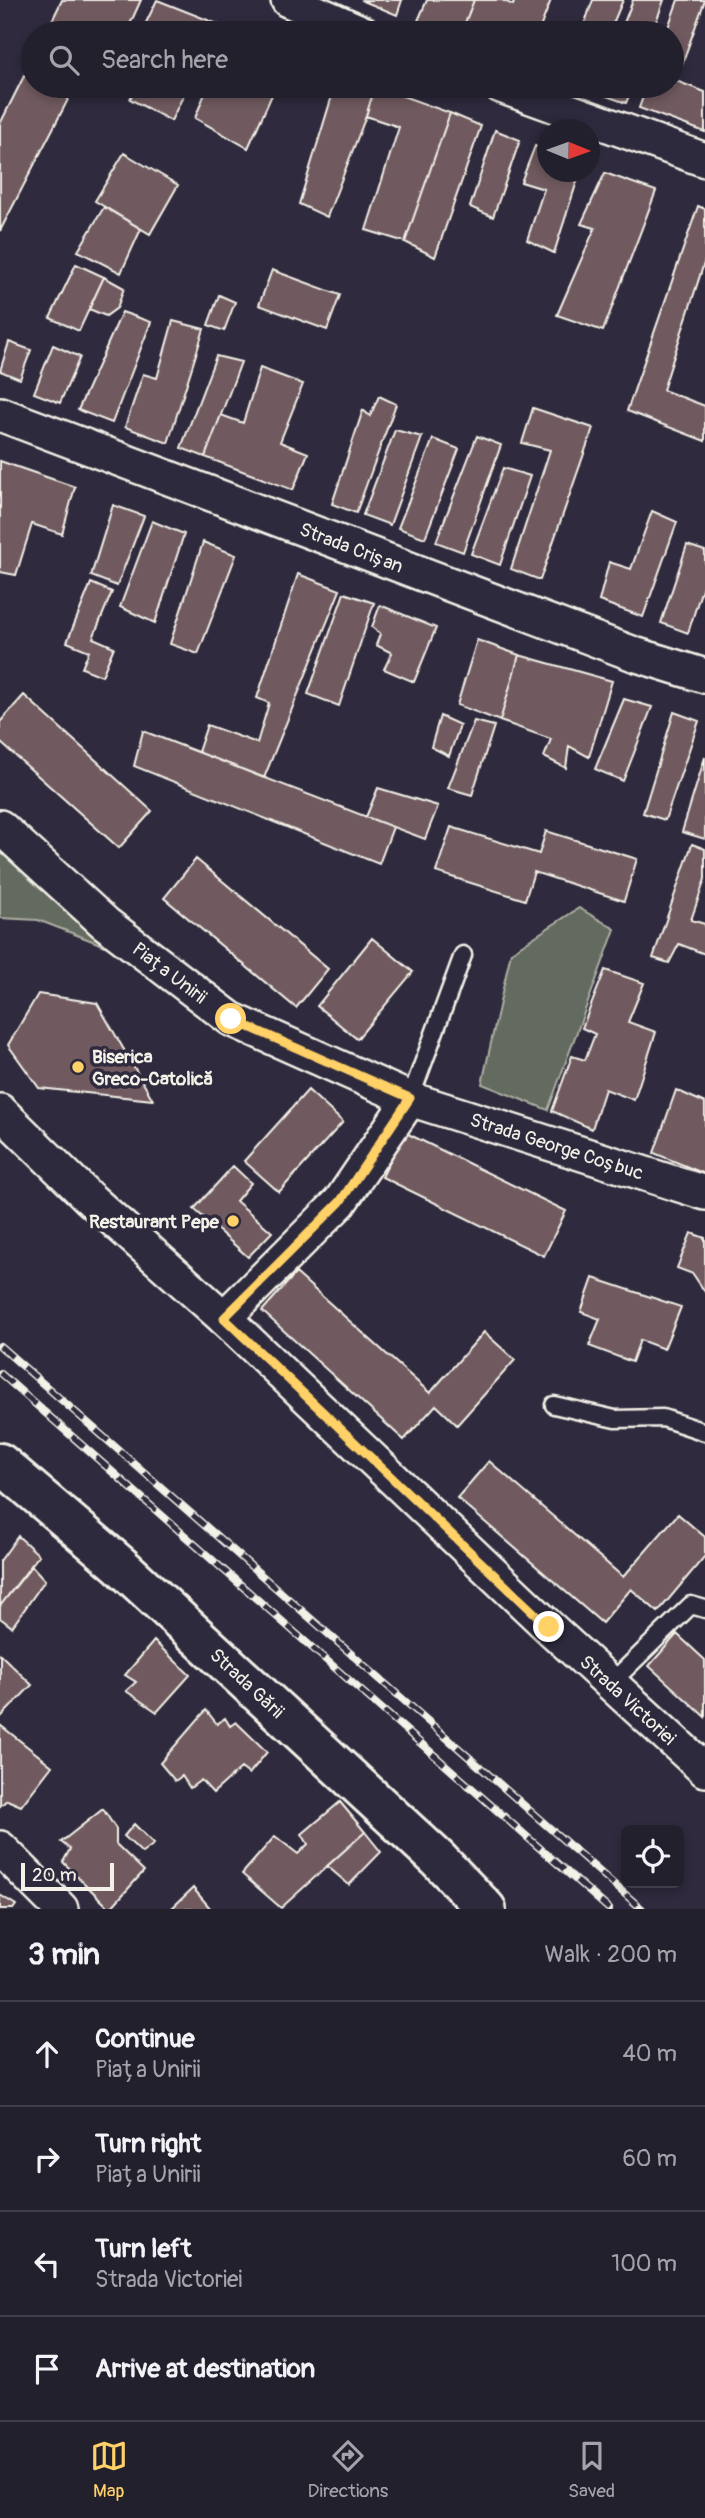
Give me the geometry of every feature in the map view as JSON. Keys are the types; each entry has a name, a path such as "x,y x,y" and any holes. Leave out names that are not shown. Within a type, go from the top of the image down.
{"street":[{"path":"288,0 336,21"},
{"path":"534,98 705,160"},
{"name":"Strada Crișan","path":"0,414 634,654 705,676"},
{"name":"Piața Unirii","path":"0,827 105,923 231,1019 410,1098"},
{"path":"224,1318 340,1202 410,1098"},
{"name":"Strada George Coșbuc","path":"410,1098 705,1193"},
{"name":"Strada Victoriei","path":"0,1111 88,1198 224,1318 610,1684 705,1770"},
{"name":"Strada Gării","path":"0,1463 131,1575 439,1859 486,1909"},
{"path":"0,1848 61,1909"}],"lane":[{"path":"410,1098 463,955"},
{"path":"554,1405 615,1419 663,1418 705,1432"},
{"path":"610,1684 691,1605 705,1609"}],"green space":[{"path":"0,848 108,947 38,920 0,918"},
{"path":"579,908 615,929 548,1110 482,1084 511,952"}],"building":[{"path":"62,0 141,0 131,21 52,21"},
{"path":"157,0 210,21 147,21"},
{"path":"361,0 402,0 397,15"},
{"path":"427,0 474,0 466,21 418,21"},
{"path":"474,0 502,0 513,5 515,0 551,0 543,21 466,21"},
{"path":"593,0 623,0 614,21 585,21"},
{"path":"633,0 664,0 656,21 625,21"},
{"path":"678,0 705,0 684,59 684,21 670,21"},
{"path":"21,82 21,98 69,98 0,231 0,124"},
{"path":"684,84 705,92 705,132 639,108 643,98 684,98"},
{"path":"130,98 182,98 171,121"},
{"path":"203,98 271,98 248,148 195,118"},
{"path":"331,98 371,98 327,217 299,204"},
{"path":"371,98 408,98 450,113 405,242 366,230 399,127 366,116"},
{"path":"612,98 628,98 626,103"},
{"path":"450,113 481,126 435,257 405,242"},
{"path":"495,130 520,140 493,217 470,207"},
{"path":"535,146 537,182 577,182 554,253 527,240 544,189 521,182"},
{"path":"124,153 178,185 150,234 95,201"},
{"path":"605,173 656,191 603,331 557,315 595,228 581,224"},
{"path":"698,206 705,209 705,260 663,390 705,406 705,441 627,411"},
{"path":"104,207 141,229 121,273 78,251"},
{"path":"76,264 104,277 79,331 50,318"},
{"path":"272,270 340,295 327,330 259,305"},
{"path":"104,277 124,288 117,308 106,316 89,309"},
{"path":"219,295 235,302 224,331 208,325"},
{"path":"122,312 151,322 112,423 78,410"},
{"path":"173,321 204,329 168,443 125,427 143,374 157,378"},
{"path":"9,342 31,350 20,379 0,371"},
{"path":"53,345 80,357 60,403 34,393"},
{"path":"216,356 241,362 205,457 181,448"},
{"path":"260,368 303,384 280,442 308,453 293,490 205,457 221,415 243,423"},
{"path":"379,396 396,404 356,513 332,504 363,410 370,416"},
{"path":"533,408 593,428 540,580 511,569 550,450 522,443"},
{"path":"395,430 422,437 390,525 363,515"},
{"path":"477,436 501,445 463,552 436,542"},
{"path":"433,439 459,449 425,538 398,528"},
{"path":"0,461 75,487 62,534 32,524 16,575 0,572"},
{"path":"503,468 530,476 500,565 471,554"},
{"path":"113,505 144,516 117,586 91,576"},
{"path":"652,511 677,522 643,617 599,601 609,562 631,569"},
{"path":"152,521 184,534 155,623 120,607"},
{"path":"203,542 236,555 198,654 170,644"},
{"path":"687,545 705,551 705,579 688,633 661,623"},
{"path":"298,574 340,590 264,778 198,752 207,725 257,743 269,703 257,698"},
{"path":"91,583 112,592 93,638 114,647 102,676 82,668 89,651 67,642"},
{"path":"344,593 374,603 339,706 308,694"},
{"path":"380,605 436,628 414,682 384,669 392,653 376,645 380,634 372,627"},
{"path":"477,640 519,655 500,721 457,705"},
{"path":"519,655 612,681 589,757 569,746 566,768 544,757 551,739 500,721"},
{"path":"24,695 152,811 119,848 0,742 0,722"},
{"path":"624,699 652,707 623,781 595,769"},
{"path":"674,712 699,721 665,820 643,813"},
{"path":"440,716 460,725 449,756 431,747"},
{"path":"474,721 494,726 472,795 448,788"},
{"path":"143,731 393,827 379,864 134,766"},
{"path":"705,757 705,839 682,832"},
{"path":"378,788 438,806 425,839 366,817"},
{"path":"451,827 539,854 546,831 637,859 624,901 534,872 525,900 436,872"},
{"path":"692,844 705,849 705,879 691,920 705,924 705,954 679,944 669,963 653,958"},
{"path":"196,859 328,969 296,1008 164,898"},
{"path":"372,938 413,972 357,1039 317,1006"},
{"path":"605,970 644,983 628,1022 656,1032 634,1100 605,1089 592,1129 552,1111 572,1056 585,1060 595,1034 582,1028"},
{"name":"Biserica Greco-Catolică","path":"38,994 97,1003 153,1100 39,1088 8,1045"},
{"path":"308,1090 343,1122 279,1192 244,1161"},
{"path":"676,1090 705,1103 705,1174 654,1153"},
{"path":"404,1132 566,1211 544,1256 382,1177"},
{"name":"Restaurant Pepe","path":"233,1166 251,1183 236,1201 272,1232 248,1257 194,1209"},
{"path":"691,1233 705,1238 705,1292 693,1274 677,1268"},
{"path":"296,1273 430,1393 484,1332 515,1360 457,1425 436,1405 404,1440 262,1311"},
{"path":"593,1278 681,1307 664,1349 640,1340 632,1362 589,1346 600,1319 581,1312"},
{"path":"489,1461 623,1577 678,1514 705,1537 705,1556 658,1612 631,1589 602,1623 457,1498"},
{"path":"18,1536 39,1555 0,1606 0,1561"},
{"path":"32,1566 45,1580 12,1627 0,1618 0,1606"},
{"path":"677,1634 705,1660 705,1717 649,1666"},
{"path":"154,1641 190,1675 157,1712 126,1691 136,1682 125,1675"},
{"path":"0,1654 32,1685 0,1718"},
{"path":"206,1710 217,1724 225,1718 230,1726 236,1722 267,1752 249,1774 241,1768 213,1793 201,1780 190,1788 182,1776 175,1781 160,1763"},
{"path":"0,1725 52,1766 21,1806 7,1800 0,1806"},
{"path":"340,1802 365,1832 281,1908 242,1874 275,1836 298,1854 308,1844 302,1834"},
{"path":"103,1809 116,1829 116,1844 144,1871 110,1909 63,1862 70,1849 61,1842"},
{"path":"134,1824 154,1844 142,1853 124,1836"},
{"path":"365,1832 381,1852 349,1885 327,1866"},
{"path":"193,1888 211,1909 171,1909"},
{"path":"0,1895 16,1905 13,1909 0,1909"}],"railway":[{"path":"0,1346 642,1909"},
{"path":"0,1373 609,1909"}],"place":[{"name":"Biserica Greco-Catolică","path":"78,1067"},
{"name":"Restaurant Pepe","path":"233,1221"}],"route":[{"path":"231,1019 410,1098 340,1202 224,1318 549,1627"}]}
